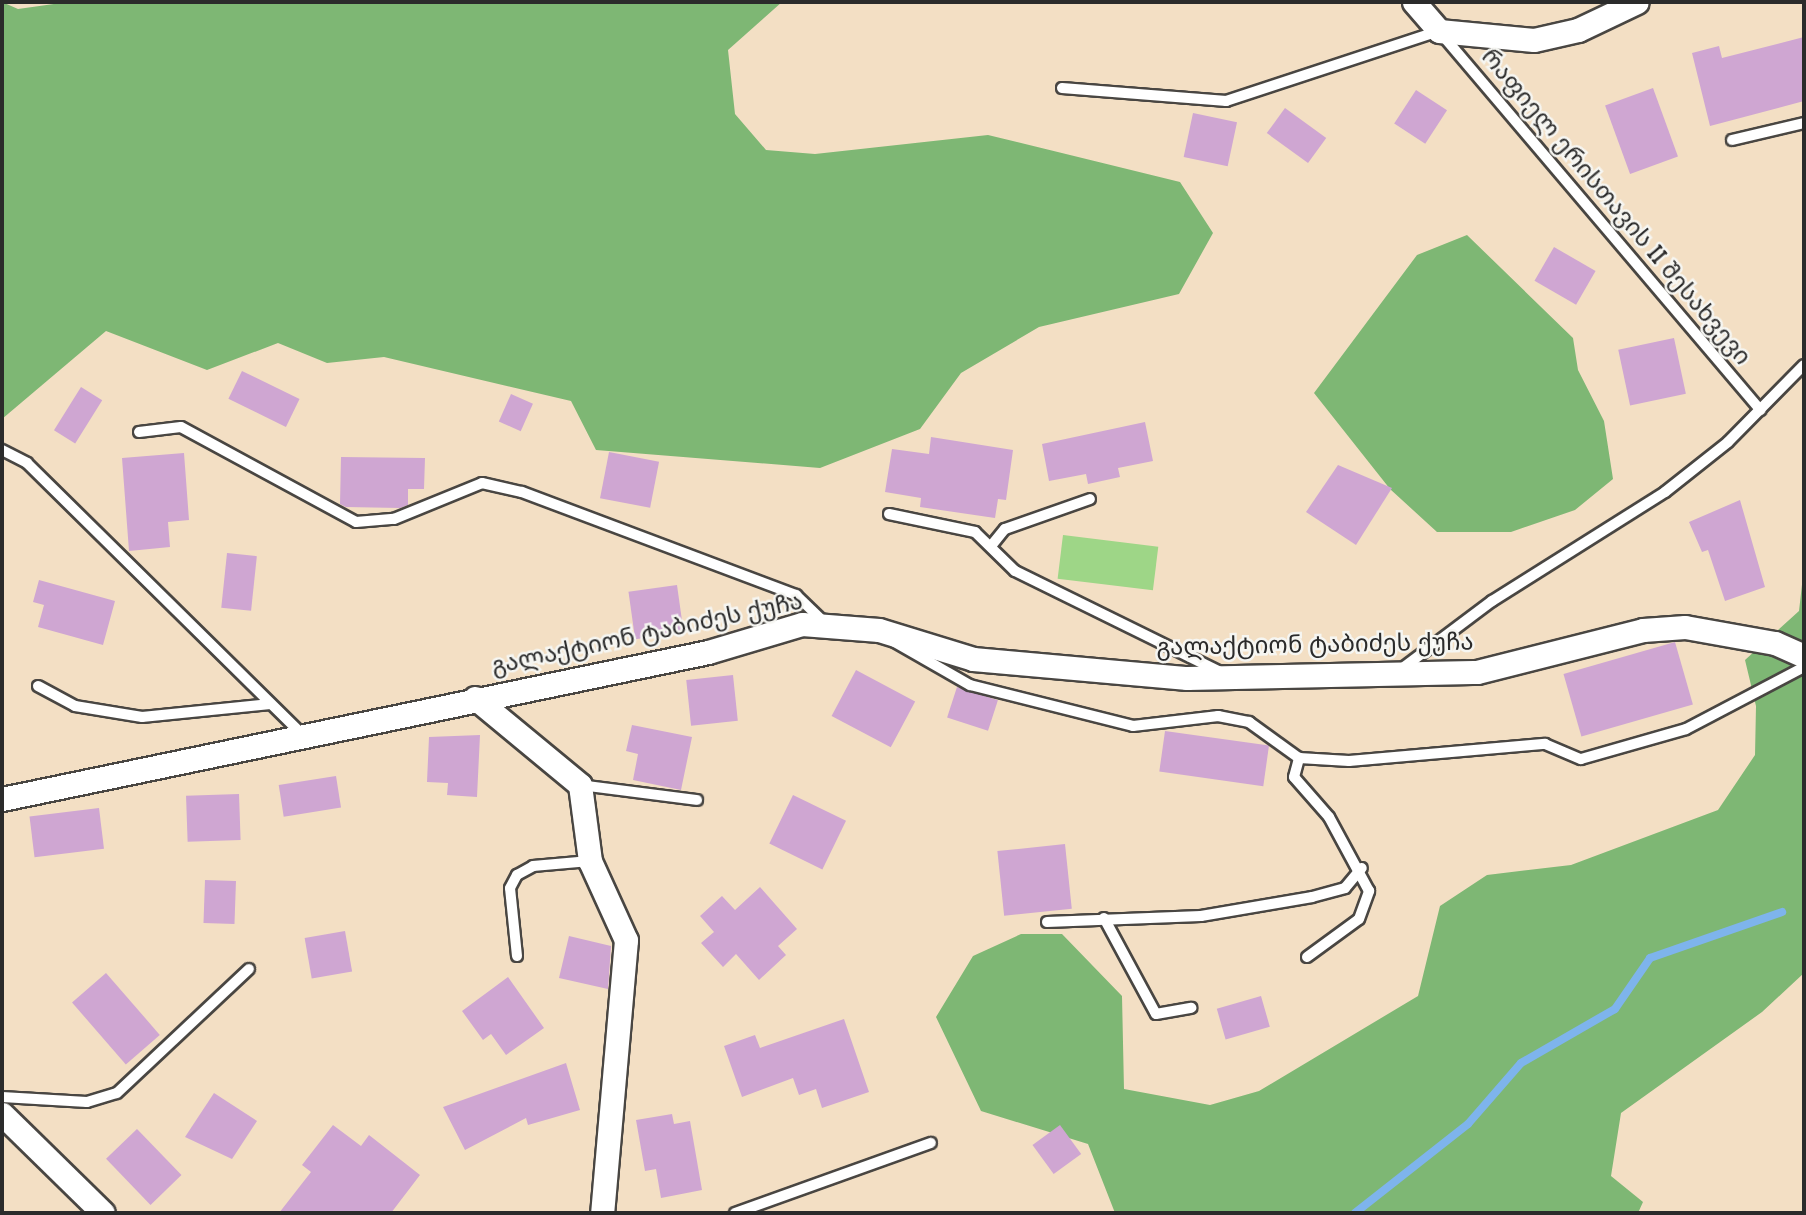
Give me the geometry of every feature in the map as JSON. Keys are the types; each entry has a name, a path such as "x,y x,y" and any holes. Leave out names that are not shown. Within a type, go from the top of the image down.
{"street":[{"path":"1414,2 1439,31 1534,40 1578,30 1637,2"},
{"name":"გალაქტიონ ტაბიძეს ქუჩა","path":"2,799 825,623 879,630 973,659 1226,675 1478,672 1643,630 1685,627 1775,643 1804,656"},
{"path":"475,698 580,785 590,861 625,940 602,1213"},
{"path":"4,1122 103,1213"}],"lane":[{"path":"1062,88 1226,101 1439,31"},
{"name":"რაფიელ ერისთავის II შესახვევი","path":"1439,31 1759,410"},
{"path":"1732,140 1804,123"},
{"path":"1397,673 1492,601 1665,492 1759,410 1804,365"},
{"path":"139,432 181,427 356,522 394,519 482,484 522,492 796,595 825,623"},
{"path":"2,450 27,463 304,736"},
{"path":"992,546 1005,529 1090,499"},
{"path":"890,514 975,532 1015,571 1226,675"},
{"path":"879,630 908,654 971,685 1133,726 1218,716 1249,722 1298,758 1349,761 1545,744 1581,759 1686,729 1804,667"},
{"path":"38,686 75,706 142,717 270,704"},
{"path":"1298,758 1294,777 1362,868 1369,891 1359,919 1307,957"},
{"path":"580,785 697,800"},
{"path":"517,956 510,888 517,875 533,866 590,861"},
{"path":"1047,922 1201,916 1312,897 1345,888 1362,868"},
{"path":"1104,918 1156,1014 1191,1008"},
{"path":"2,1097 87,1102 117,1093 249,969"},
{"path":"735,1213 931,1143"}],"green space":[{"path":"2,2 18,9 68,2 782,2 728,50 735,114 766,150 815,154 988,135 1180,182 1213,233 1179,294 1039,327 961,373 920,429 820,468 596,450 571,401 384,357 327,363 278,343 207,370 106,331 2,419"},
{"path":"1467,235 1573,338 1578,370 1604,421 1613,479 1575,510 1511,532 1437,532 1390,489 1314,393 1417,255"},
{"path":"1063,535 1158,547 1153,590 1058,579"},
{"path":"1804,567 1804,973 1762,1012 1621,1113 1611,1176 1643,1202 1638,1213 1115,1213 1088,1144 981,1111 936,1017 973,956 1021,934 1062,934 1122,996 1124,1089 1210,1105 1259,1091 1418,996 1440,906 1487,875 1571,865 1718,810 1755,755 1756,706 1745,660 1799,611"}],"building":[{"path":"1804,37 1804,101 1710,126 1692,53 1719,46 1722,58"},
{"path":"1653,88 1678,157 1630,174 1605,105"},
{"path":"1416,90 1447,110 1425,144 1394,124"},
{"path":"1285,108 1326,138 1308,163 1267,133"},
{"path":"1193,113 1237,122 1228,166 1184,157"},
{"path":"1554,247 1596,271 1576,305 1534,281"},
{"path":"1674,338 1686,394 1630,406 1618,350"},
{"path":"242,371 300,399 286,427 228,399"},
{"path":"81,387 102,400 75,443 54,430"},
{"path":"511,394 533,404 521,431 499,421"},
{"path":"1145,422 1153,461 1118,468 1120,477 1088,484 1086,474 1049,481 1042,444"},
{"path":"931,437 1013,450 1006,500 998,499 995,518 920,507 921,498 885,492 892,449 929,454"},
{"path":"609,452 659,462 650,508 600,498"},
{"path":"184,453 189,520 168,522 170,547 129,551 122,458"},
{"path":"341,457 425,458 424,489 408,489 408,505 400,508 346,507 340,504"},
{"path":"1338,465 1392,488 1356,545 1306,512"},
{"path":"1740,500 1765,587 1725,601 1708,550 1702,552 1689,522"},
{"path":"227,553 257,556 251,611 221,608"},
{"path":"39,580 115,601 103,645 38,627 44,605 33,602"},
{"path":"677,585 684,633 635,639 628,592"},
{"path":"1675,642 1693,704 1581,736 1563,674"},
{"path":"856,670 915,701 891,747 832,716"},
{"path":"733,675 738,721 691,726 686,680"},
{"path":"957,687 998,700 988,731 947,717"},
{"path":"632,725 692,737 681,790 633,780 638,754 626,751"},
{"path":"1165,731 1269,746 1263,786 1159,772"},
{"path":"480,735 477,797 447,795 448,783 427,782 429,737"},
{"path":"336,776 341,808 284,817 279,785"},
{"path":"239,794 241,840 188,842 186,796"},
{"path":"793,795 846,821 822,869 769,844"},
{"path":"99,808 104,849 35,857 30,817"},
{"path":"1065,844 1072,909 1004,916 997,851"},
{"path":"205,880 236,881 234,924 203,923"},
{"path":"760,887 797,929 778,946 786,955 759,980 736,954 723,967 701,943 714,932 700,916 722,896 735,910"},
{"path":"345,931 352,971 312,978 305,938"},
{"path":"569,936 611,946 608,989 559,978"},
{"path":"106,973 160,1035 126,1064 72,1003"},
{"path":"508,977 544,1028 506,1055 491,1034 483,1040 462,1011"},
{"path":"1261,996 1270,1027 1226,1039 1217,1009"},
{"path":"844,1019 869,1092 822,1108 816,1089 799,1095 793,1078 742,1097 724,1046 755,1035 760,1048"},
{"path":"566,1063 580,1110 528,1125 526,1118 465,1150 443,1107"},
{"path":"214,1093 257,1121 232,1159 185,1137"},
{"path":"672,1114 674,1124 690,1121 702,1190 661,1198 656,1169 645,1171 636,1120"},
{"path":"333,1125 361,1146 369,1135 420,1175 391,1213 279,1213 311,1172 302,1165"},
{"path":"1060,1125 1081,1154 1054,1174 1032,1145"},
{"path":"137,1129 181,1175 151,1205 106,1159"}],"waterway":[{"path":"1355,1213 1468,1124 1521,1063 1615,1009 1650,958 1782,912"}]}
